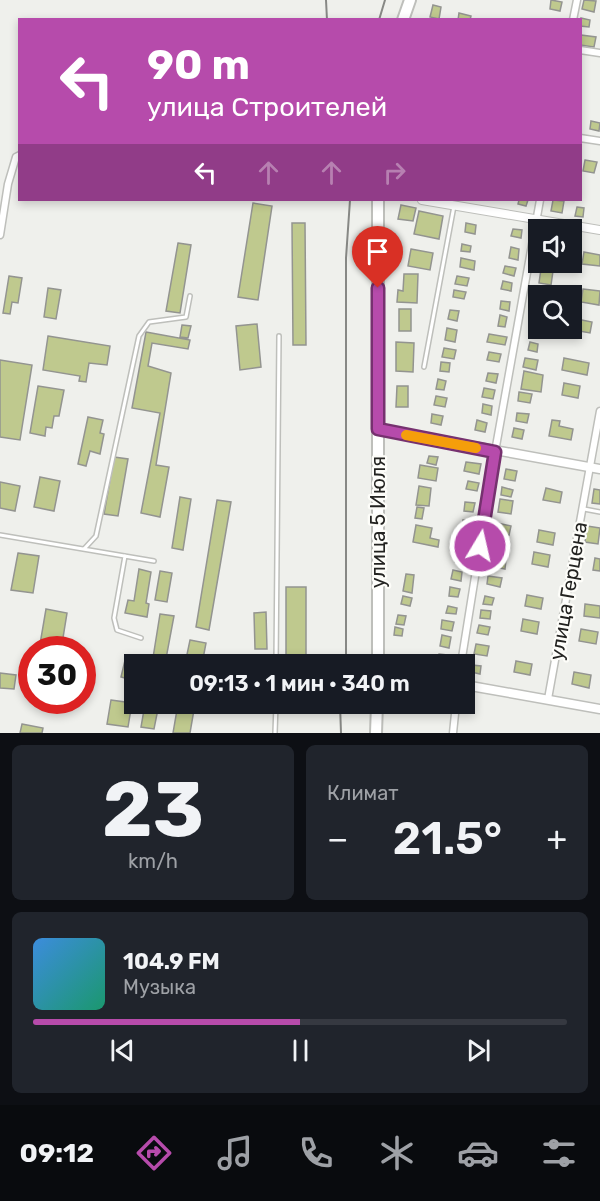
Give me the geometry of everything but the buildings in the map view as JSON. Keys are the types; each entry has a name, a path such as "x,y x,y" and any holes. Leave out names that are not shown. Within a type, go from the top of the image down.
{"highway":[{"path":"404,18 410,0"},
{"name":"улица 5 Июля","path":"378,201 378,654"},
{"path":"376,733 377,714"}],"main road":[{"path":"378,429 495,452 600,469"},
{"path":"475,687 600,709"}],"street":[{"path":"573,18 577,0"},
{"path":"582,50 600,53"},
{"path":"582,138 600,141"},
{"path":"0,235 8,184 18,156"},
{"path":"428,201 537,219 540,201"},
{"path":"582,228 600,231"},
{"path":"463,654 495,452 528,269"},
{"name":"улица Герцена","path":"548,699 599,428 600,411"},
{"path":"453,733 455,714"}],"lane":[{"path":"424,367 454,205"},
{"path":"84,549 96,536 139,336 149,322 186,317 190,296"},
{"path":"276,654 279,336"},
{"path":"583,509 600,512"},
{"path":"0,535 154,561"},
{"path":"124,556 114,618 117,630 141,638"},
{"path":"275,733 276,714"}],"railway":[{"path":"326,0 327,18"},
{"path":"380,18 385,0"},
{"path":"346,654 346,258 350,201"},
{"path":"340,714 341,733"}],"slow traffic":[{"path":"406,435 476,448"}],"route":[{"path":"378,288 378,429 495,452 480,546"}]}
